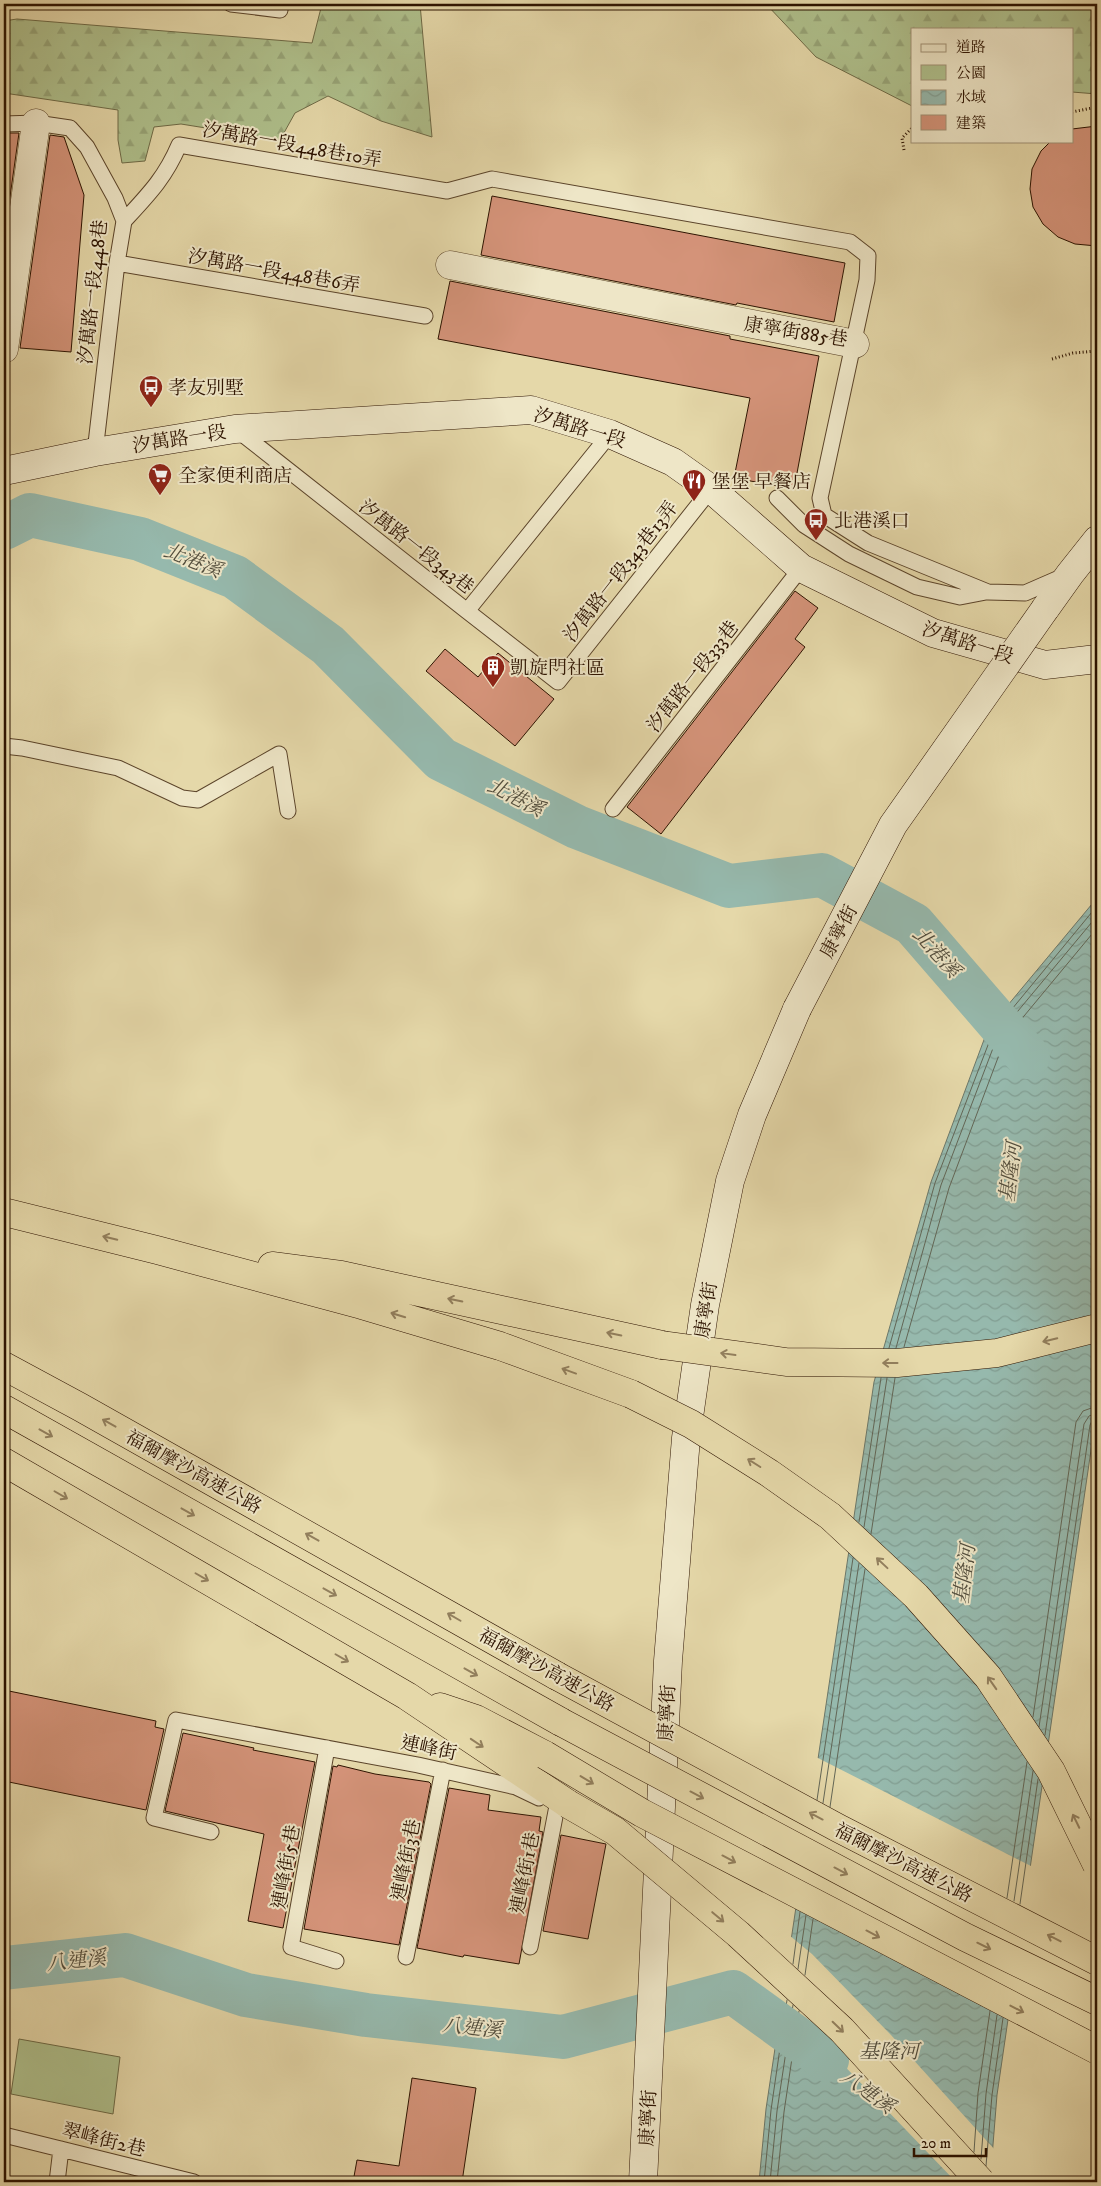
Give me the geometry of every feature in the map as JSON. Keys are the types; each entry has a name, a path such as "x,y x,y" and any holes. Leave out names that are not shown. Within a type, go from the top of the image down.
{"highway":[{"path":"4,1212 362,1304 500,1346 631,1394 692,1424 769,1473 830,1516 916,1596 988,1677 1051,1771 1097,1865"},
{"path":"157,1250 341,1275 662,1345 786,1362 897,1363 997,1353 1097,1328"},
{"name":"福爾摩沙高速公路","path":"4,1366 557,1676 838,1828 1097,1960"},
{"name":"福爾摩沙高速公路","path":"4,1410 561,1722 965,1937 1097,2001"},
{"path":"4,1462 408,1696 562,1805 615,1831 738,1934 842,2030 981,2182"},
{"path":"408,1696 476,1719 545,1755 642,1813 1097,2050"}],"street":[{"path":"4,350 36,123"},
{"name":"康寧街885巷","path":"450,265 855,344"},
{"name":"汐萬路一段","path":"4,471 95,452 236,429 532,410 610,434 673,462 711,489 801,568 933,633 1045,666 1097,659"},
{"name":"康寧街","path":"643,2182 668,1662 686,1438 705,1305 730,1181 752,1115 797,1009 893,825 1070,574 1097,540"}],"lane":[{"path":"231,4 280,10"},
{"name":"汐萬路一段448巷","path":"4,124 36,123 70,128 87,147 115,198 124,221 116,264 95,452"},
{"name":"汐萬路一段448巷10弄","path":"124,221 154,189 169,169 179,145 447,191 492,179"},
{"name":"康寧街885巷","path":"492,179 850,242 868,256 867,280 855,344"},
{"name":"汐萬路一段448巷6弄","path":"116,264 425,316"},
{"path":"855,344 820,498 824,515 868,543 988,592"},
{"name":"汐萬路一段343巷","path":"236,429 467,611 610,434"},
{"name":"汐萬路一段343巷13弄","path":"467,611 558,682 711,489"},
{"path":"777,498 804,525 848,554 917,587 960,597 988,592 1025,593 1070,574"},
{"name":"汐萬路一段333巷","path":"613,809 801,568"},
{"path":"4,746 118,768 182,798 198,800 279,754 288,811"},
{"name":"連峰街","path":"211,1832 154,1818 176,1720 442,1770 516,1787 562,1805 659,1858"},
{"name":"連峰街5巷","path":"327,1748 291,1947 336,1961"},
{"name":"連峰街3巷","path":"406,1957 442,1770"},
{"name":"連峰街1巷","path":"530,1947 562,1805"},
{"name":"翠峰街2巷","path":"4,2135 194,2182"},
{"path":"56,2182 61,2149"}],"path":[{"path":"1074,112 1097,107"},
{"path":"904,150 902,138 911,129"},
{"path":"1052,359 1073,353 1097,351"}],"green space":[{"path":"322,4 420,4 432,137 381,121 328,96 295,113 280,140 181,124 154,127 145,161 122,163 118,140 118,110 4,93 4,21 17,19 312,43"},
{"path":"766,4 1097,4 1097,94 1074,92 1074,28 911,28 911,105 816,57"},
{"path":"19,2039 120,2057 113,2114 11,2094"}],"water":[{"name":"基隆河","path":"1097,898 1097,1409 997,2095 990,2182 759,2182 766,2109 874,1382 931,1182 988,1029"}],"pier":[{"path":"816,1757 1033,1867 1014,1998 797,1883"},
{"path":"789,1935 812,1954 891,2035 995,2150 993,2182 956,2182 780,1999"}],"building":[{"path":"1097,126 1097,246 1075,244 1058,237 1043,224 1033,207 1030,189 1032,169 1041,151 1050,142 1074,142 1074,129"},
{"path":"4,133 19,133 4,239"},
{"path":"50,135 64,137 84,195 71,352 20,348"},
{"path":"492,196 845,263 834,322 737,303 736,305 481,255"},
{"path":"450,281 730,336 730,339 819,356 794,489 734,478 750,398 438,339"},
{"path":"795,591 818,608 795,639 805,647 661,834 627,807"},
{"name":"凱旋門社區","path":"445,649 478,677 498,653 554,699 515,746 426,671"},
{"path":"4,1690 156,1721 155,1727 164,1729 146,1810 4,1781"},
{"path":"183,1733 254,1748 253,1750 315,1762 283,1928 248,1921 264,1834 165,1811"},
{"path":"338,1765 375,1774 429,1782 431,1784 399,1945 304,1929 333,1766 337,1767"},
{"path":"449,1788 490,1795 488,1810 541,1817 539,1831 543,1832 519,1964 464,1955 463,1957 417,1948"},
{"path":"561,1835 606,1844 588,1939 543,1931"},
{"path":"412,2078 476,2088 462,2182 353,2182 357,2160 399,2166"}],"waterway":[{"name":"北港溪","path":"4,528 30,515 140,539 235,577 328,645 441,759 577,827 729,886 822,875 913,924 1028,1057"},
{"name":"八連溪","path":"4,1968 125,1955 246,1995 366,2015 563,2037 733,1992 827,2060"}],"place":[{"name":"孝友別墅","path":"151,408"},
{"name":"全家便利商店","path":"160,496"},
{"name":"堡堡 早餐店","path":"694,502"},
{"name":"北港溪口","path":"816,541"},
{"name":"凱旋門社區","path":"493,688"}]}
